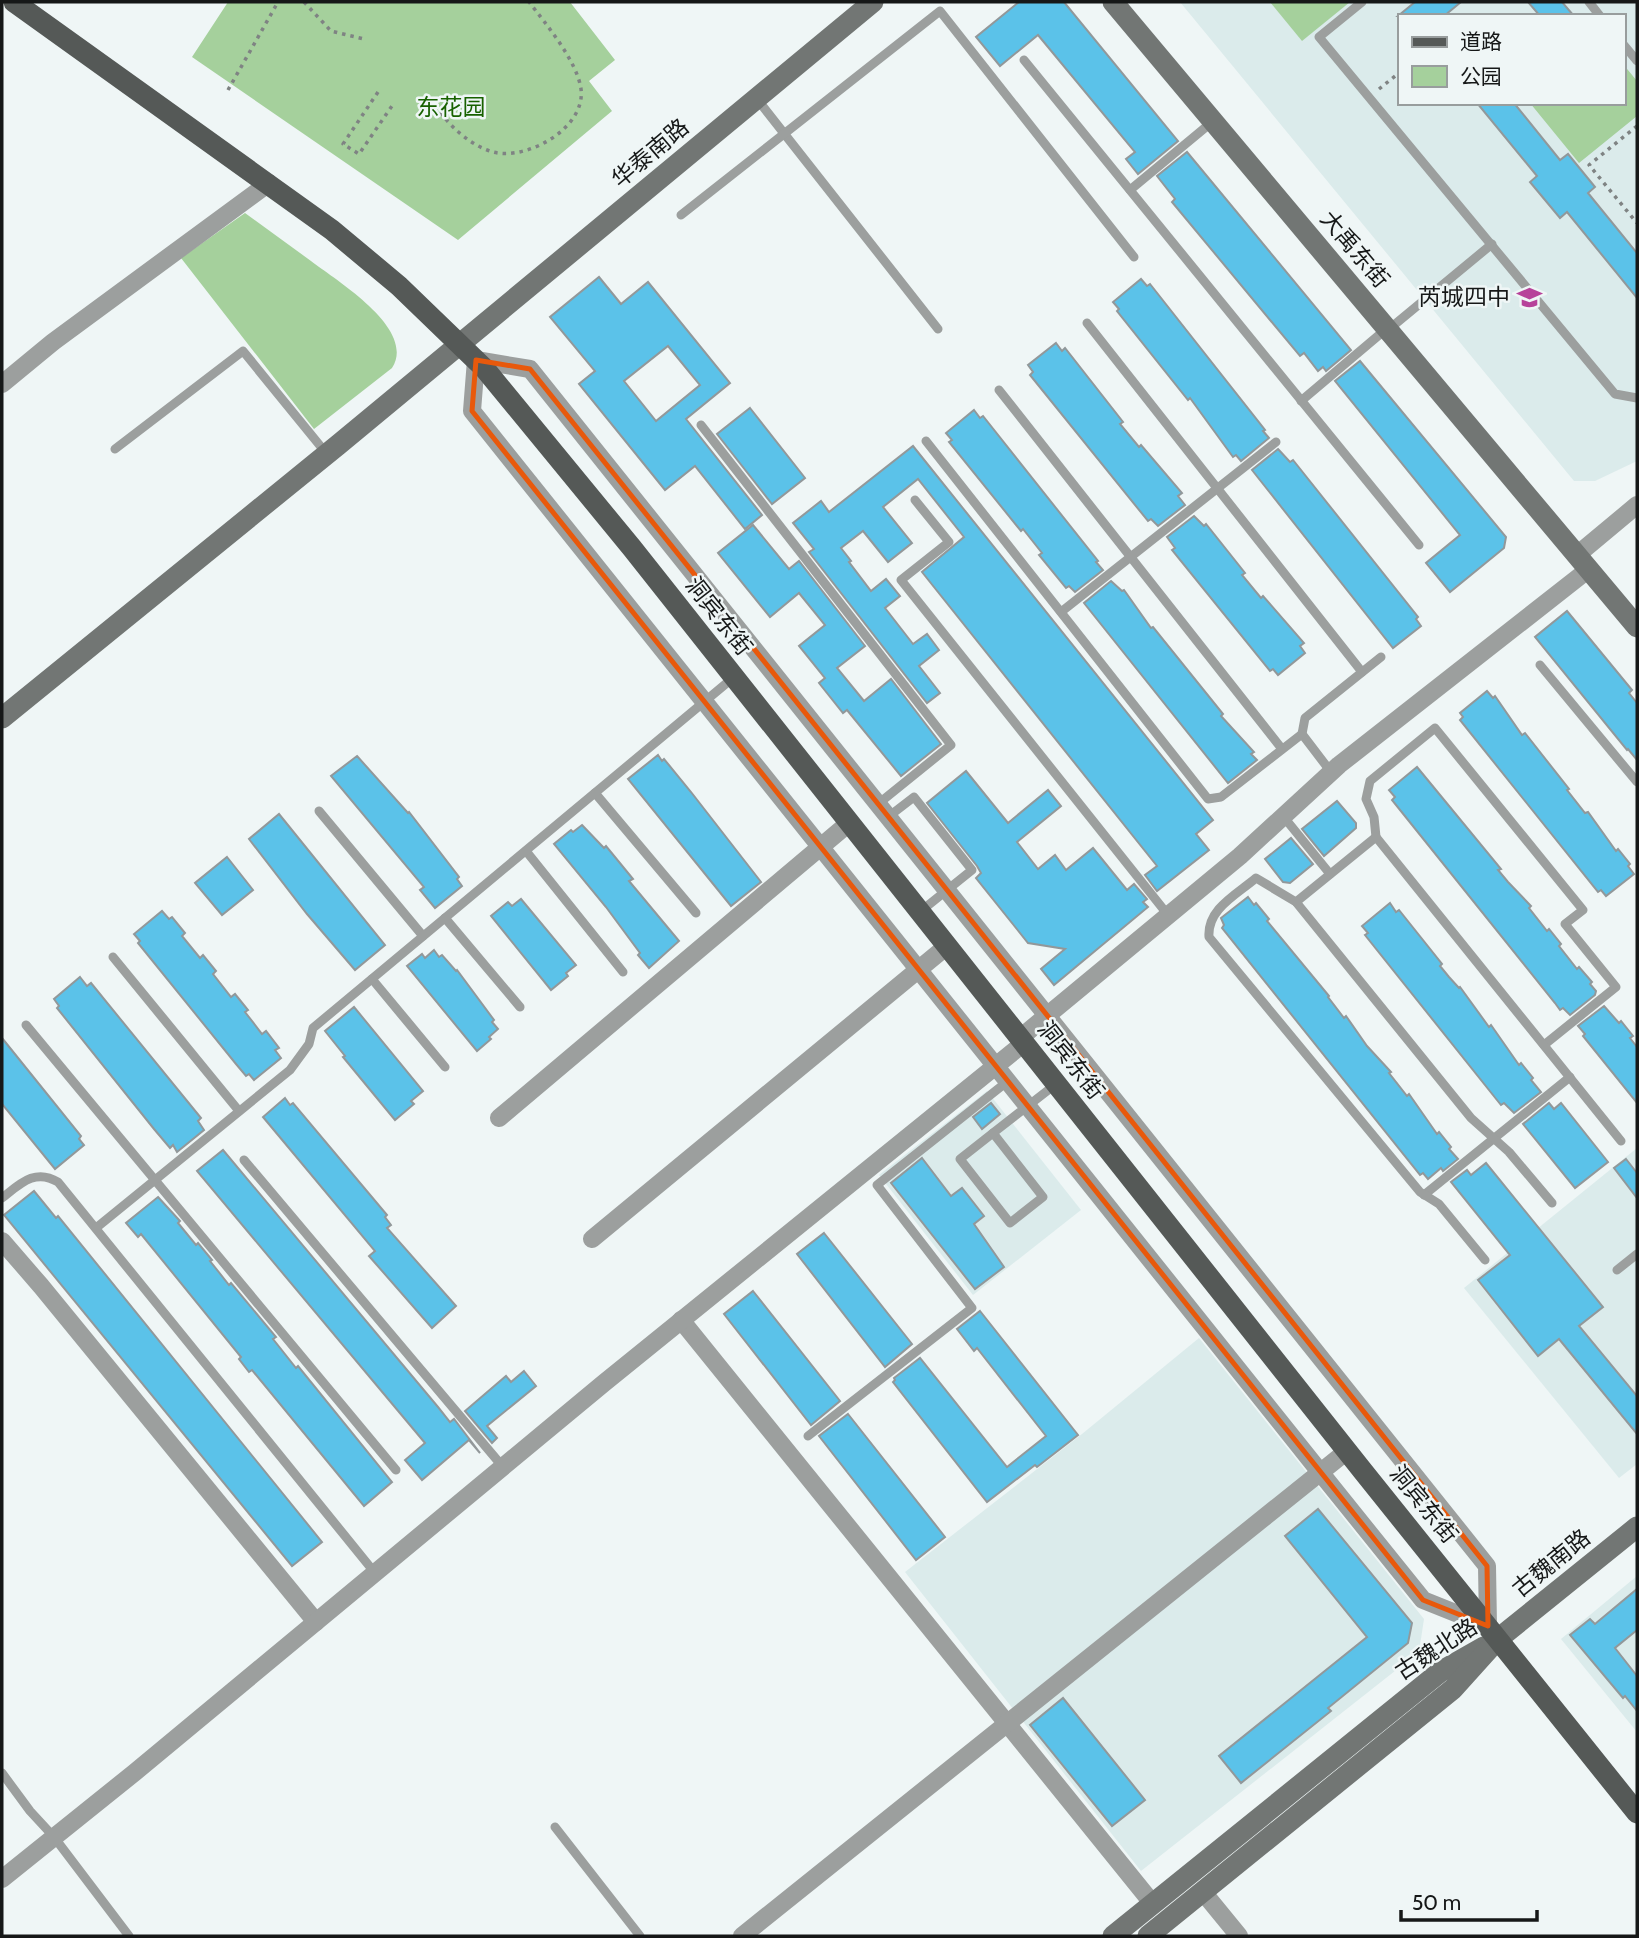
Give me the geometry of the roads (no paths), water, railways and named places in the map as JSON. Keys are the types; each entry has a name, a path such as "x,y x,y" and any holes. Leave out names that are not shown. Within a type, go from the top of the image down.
{"main road":[{"name":"洞宾东街","path":"14,2 269,183 366,257 476,360 632,548 1493,1633 1634,1802"}],"street":[{"name":"华泰南路","path":"2,718 327,454 873,2"},
{"name":"大禹东街","path":"1113,2 1637,627"},
{"path":"2,384 53,342 269,183"},
{"path":"476,360 530,369 1047,1015 1487,1566 1493,1633 1423,1601 472,411 476,360"},
{"path":"2,1879 681,1320 996,1066 1047,1015 1283,817 1331,772 1583,562 1637,505"},
{"path":"499,1118 849,822"},
{"path":"592,1238 947,946"},
{"path":"4,1248 316,1622"},
{"path":"681,1320 1153,1904"},
{"path":"742,1936 1347,1451"},
{"name":"古魏南路","path":"1493,1633 1637,1527"},
{"name":"古魏北路","path":"1148,1936 1454,1689 1493,1633"},
{"name":"古魏北路","path":"1113,1936 1440,1672 1493,1633"},
{"path":"1203,1892 1239,1936"}],"lane":[{"path":"1362,2 1320,37 1615,394 1637,398"},
{"path":"681,215 940,11 1134,257"},
{"path":"1625,46 1637,61"},
{"path":"1024,60 1419,545"},
{"path":"756,98 938,329"},
{"path":"1130,190 1213,121"},
{"path":"1301,401 1492,244"},
{"path":"1087,323 1362,672"},
{"path":"115,449 243,351 327,454"},
{"path":"999,390 1282,749"},
{"path":"701,425 951,745 883,811"},
{"path":"926,441 1208,799 1222,797 1302,734 1305,718 1381,657"},
{"path":"1061,612 1276,442"},
{"path":"915,500 948,542 901,580 1168,915"},
{"path":"1540,665 1637,782"},
{"path":"96,1228 290,1070 309,1044 313,1028 734,677"},
{"path":"1544,1045 1616,987 1565,924 1583,911 1434,728 1370,781 1366,799 1374,817 1376,837 1621,1141"},
{"path":"1302,734 1331,772"},
{"path":"595,793 696,913"},
{"path":"883,811 914,797 972,870 920,912"},
{"path":"319,811 423,936"},
{"path":"1283,817 1330,874"},
{"path":"1296,902 1376,837"},
{"path":"526,851 623,972"},
{"path":"1485,1261 1439,1204 1424,1195 1209,937 1208,925 1213,914 1256,878 1296,902 1471,1118 1509,1152 1552,1203"},
{"path":"445,918 520,1007"},
{"path":"113,957 239,1111"},
{"path":"372,979 445,1067"},
{"path":"26,1025 396,1470"},
{"path":"1424,1195 1570,1077"},
{"path":"808,1436 972,1308 877,1185 1008,1081"},
{"path":"993,1133 1043,1197 1010,1223 960,1159 993,1133 1056,1084"},
{"path":"244,1160 503,1466"},
{"path":"2,1198 28,1178 47,1177 58,1182 375,1573"},
{"path":"1617,1270 1637,1254"},
{"path":"2,1773 129,1936"},
{"path":"555,1827 640,1936"}],"place":[{"name":"芮城四中","path":"1530,297"}],"park label":[{"name":"东花园","path":"451,107"}]}
